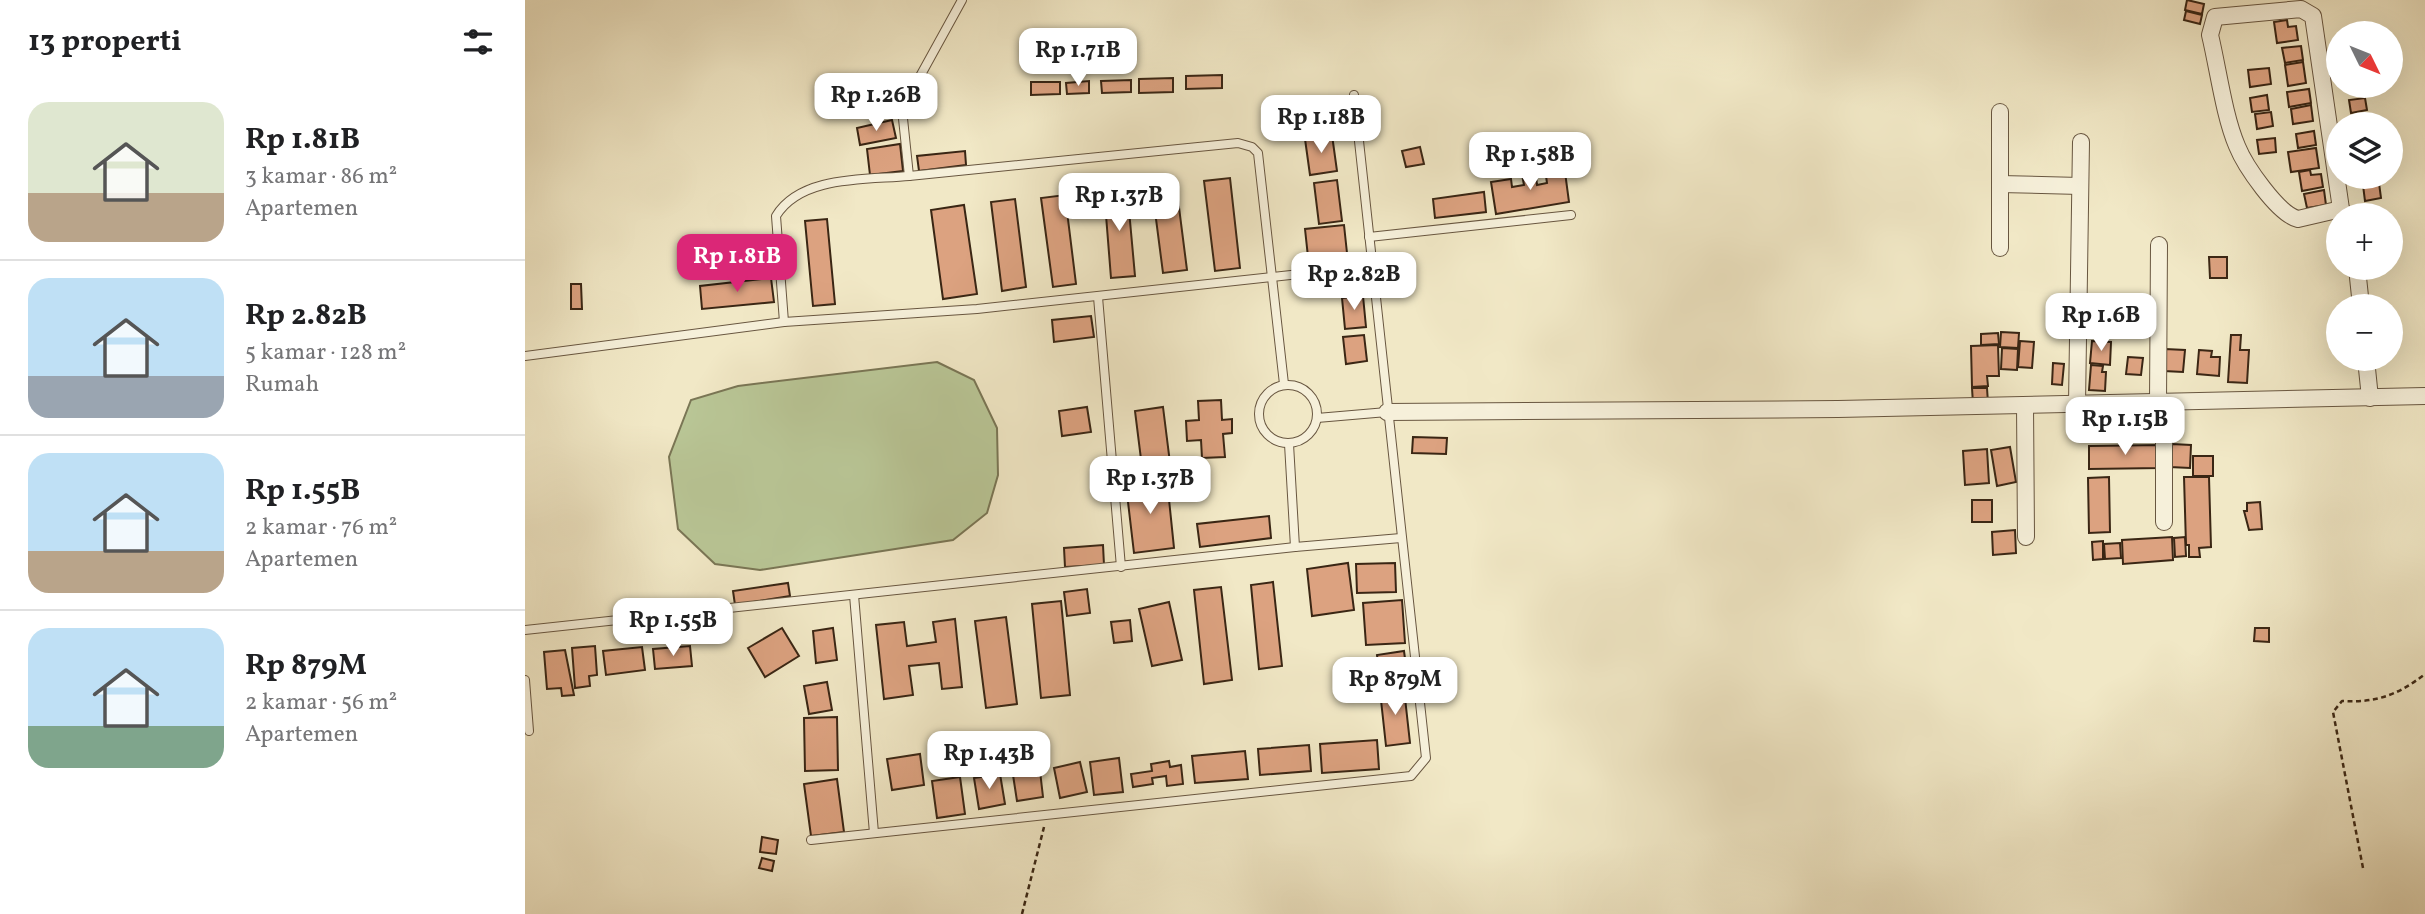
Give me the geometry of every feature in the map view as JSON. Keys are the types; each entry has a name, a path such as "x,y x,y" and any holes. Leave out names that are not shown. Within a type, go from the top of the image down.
{"street":[{"path":"2301,9 2312,16 2343,212 2291,218 2283,213 2252,170 2237,146 2210,35 2215,17 2301,9"},
{"path":"2000,112 2000,248"},
{"path":"2077,404 2081,142"},
{"path":"2000,184 2080,186"},
{"path":"2159,245 2164,522"},
{"path":"2367,371 2370,398"},
{"path":"1387,412 2161,403 2425,396"},
{"path":"2025,405 2026,537"}],"lane":[{"path":"909,176 902,109 963,0"},
{"path":"811,840 1044,813 1411,776 1416,773 1426,758 1354,95"},
{"path":"784,322 775,221 782,206 801,192 833,184 1238,143 1247,145 1258,153 1284,384"},
{"path":"1370,237 1571,215"},
{"path":"525,356 784,322 977,309 1373,266"},
{"path":"1098,297 1121,567"},
{"path":"1284,384 1298,386 1309,393 1316,405 1317,418 1308,436 1289,444 1268,436 1258,416 1265,395 1284,384"},
{"path":"1317,418 1387,412"},
{"path":"1289,444 1294,547"},
{"path":"525,631 1294,547 1401,538"},
{"path":"854,595 874,833"},
{"path":"525,680 529,731"}],"path":[{"path":"2363,868 2333,712 2342,701 2373,702 2411,684 2425,674"},
{"path":"1022,914 1045,829 1044,813"}],"green space":[{"path":"937,362 974,380 997,428 998,475 987,513 953,540 760,570 715,564 678,529 669,457 691,400 738,386"}],"building":[{"path":"2187,0 2204,4 2202,14 2185,10"},
{"path":"2186,11 2202,15 2200,24 2184,20"},
{"path":"2287,20 2288,27 2296,26 2298,40 2277,43 2274,22"},
{"path":"2301,46 2303,60 2285,63 2282,48"},
{"path":"2303,62 2306,83 2288,86 2285,65"},
{"path":"2269,68 2271,84 2250,87 2248,70"},
{"path":"1222,75 1222,88 1186,89 1186,76"},
{"path":"1173,78 1173,92 1139,93 1139,79"},
{"path":"1131,80 1131,92 1102,93 1101,81"},
{"path":"1089,81 1089,93 1067,94 1066,83"},
{"path":"1031,82 1060,82 1060,94 1031,95"},
{"path":"2309,89 2311,103 2289,107 2287,92"},
{"path":"2267,95 2269,110 2252,112 2250,98"},
{"path":"2365,98 2367,110 2351,112 2349,100"},
{"path":"1334,105 1337,128 1305,132 1302,108"},
{"path":"2311,105 2313,121 2293,124 2291,109"},
{"path":"2271,112 2273,126 2257,129 2255,114"},
{"path":"892,120 896,138 860,145 857,128"},
{"path":"2314,131 2316,145 2298,148 2296,134"},
{"path":"1332,135 1337,171 1310,175 1305,139"},
{"path":"2275,138 2276,152 2259,154 2257,140"},
{"path":"900,144 903,171 870,175 867,149"},
{"path":"1420,147 1424,164 1406,167 1402,151"},
{"path":"2316,148 2319,168 2291,172 2288,152"},
{"path":"965,151 966,165 919,171 917,156"},
{"path":"1535,167 1537,185 1547,183 1546,176 1565,172 1569,202 1496,214 1491,182 1511,179 1512,187 1524,185 1521,169"},
{"path":"2310,170 2311,175 2321,174 2323,187 2302,191 2299,172"},
{"path":"1230,178 1240,268 1215,271 1204,181"},
{"path":"1337,180 1342,221 1319,224 1314,183"},
{"path":"1176,184 1187,270 1163,273 1152,188"},
{"path":"1127,188 1135,276 1111,278 1104,190"},
{"path":"2364,189 2380,189 2381,198 2365,201"},
{"path":"2324,190 2326,205 2307,208 2304,194"},
{"path":"1484,192 1486,212 1435,218 1433,199"},
{"path":"1065,195 1076,284 1053,287 1041,198"},
{"path":"1015,199 1026,287 1002,291 991,202"},
{"path":"964,205 977,294 943,299 931,210"},
{"path":"827,219 835,304 813,306 805,221"},
{"path":"1344,225 1347,253 1308,257 1305,229"},
{"path":"2209,257 2227,257 2227,278 2210,278"},
{"path":"771,278 774,302 702,309 700,286"},
{"path":"571,284 581,284 582,309 571,309"},
{"path":"1363,296 1366,327 1345,329 1342,298"},
{"path":"1091,316 1094,337 1054,342 1052,320"},
{"path":"2001,332 2019,333 2018,348 2000,347"},
{"path":"1998,333 1999,344 1981,345 1981,334"},
{"path":"1364,335 1367,361 1346,364 1343,337"},
{"path":"2231,335 2241,335 2240,350 2249,350 2247,383 2228,382"},
{"path":"2020,341 2034,342 2032,368 2018,367"},
{"path":"2092,341 2111,342 2110,365 2090,363"},
{"path":"1998,345 1999,376 1987,376 1988,386 1972,387 1971,346"},
{"path":"2002,348 2018,349 2017,370 2001,369"},
{"path":"2165,349 2185,350 2183,372 2164,371"},
{"path":"2199,350 2212,351 2211,357 2220,357 2219,376 2197,374"},
{"path":"2128,357 2143,358 2141,375 2126,374"},
{"path":"2053,363 2064,364 2062,385 2052,384"},
{"path":"2091,365 2103,366 2102,372 2106,372 2105,391 2089,390"},
{"path":"1972,388 1987,388 1988,403 1973,404"},
{"path":"1221,400 1222,420 1232,419 1232,433 1223,434 1225,457 1202,458 1201,440 1187,441 1186,421 1199,420 1198,401"},
{"path":"1087,407 1091,432 1062,436 1059,411"},
{"path":"1163,407 1170,463 1142,467 1135,411"},
{"path":"1413,437 1447,438 1446,454 1412,453"},
{"path":"2172,444 2191,445 2190,468 2170,467"},
{"path":"2161,445 2161,468 2089,469 2089,446"},
{"path":"2010,447 2016,482 1997,486 1991,450"},
{"path":"1987,449 1989,483 1965,485 1963,451"},
{"path":"2193,456 2213,456 2213,476 2193,476"},
{"path":"2109,477 2110,532 2089,533 2088,478"},
{"path":"2184,477 2209,477 2211,547 2199,548 2200,557 2189,557 2189,545 2186,545"},
{"path":"1167,480 1174,548 1134,553 1126,485"},
{"path":"1972,500 1992,500 1992,522 1972,522"},
{"path":"2260,502 2262,529 2249,530 2244,511 2247,511 2247,503"},
{"path":"1269,516 1271,538 1200,547 1197,524"},
{"path":"2015,530 2016,553 1993,555 1992,532"},
{"path":"2172,537 2173,560 2123,564 2122,540"},
{"path":"2185,537 2186,556 2175,557 2174,538"},
{"path":"2103,541 2103,559 2093,560 2092,542"},
{"path":"2120,543 2121,558 2105,559 2104,544"},
{"path":"1103,545 1104,565 1065,567 1064,548"},
{"path":"1348,563 1354,610 1312,616 1307,569"},
{"path":"1395,563 1396,592 1357,593 1356,564"},
{"path":"1273,582 1282,666 1259,669 1251,585"},
{"path":"788,583 790,596 735,605 733,591"},
{"path":"1221,587 1232,680 1204,684 1194,590"},
{"path":"1087,589 1090,613 1067,616 1064,592"},
{"path":"1402,600 1405,643 1366,645 1363,603"},
{"path":"1061,601 1070,695 1041,698 1032,604"},
{"path":"1169,602 1182,660 1152,666 1139,609"},
{"path":"1006,617 1017,704 986,708 975,621"},
{"path":"955,619 962,687 942,689 939,663 909,666 913,695 884,699 876,625 904,622 907,646 936,642 933,622"},
{"path":"1130,620 1132,641 1114,643 1111,622"},
{"path":"782,628 799,656 765,677 748,648"},
{"path":"833,628 837,660 816,663 813,631"},
{"path":"2255,628 2269,628 2269,642 2254,641"},
{"path":"595,646 597,675 589,676 590,686 575,688 572,648"},
{"path":"690,646 692,666 655,669 653,649"},
{"path":"642,647 645,670 606,675 603,651"},
{"path":"565,650 574,695 562,696 561,688 547,689 544,652"},
{"path":"1404,651 1408,681 1381,685 1377,655"},
{"path":"827,682 832,710 809,714 804,686"},
{"path":"1404,689 1410,743 1386,746 1380,691"},
{"path":"837,717 838,770 805,771 804,718"},
{"path":"1377,740 1379,769 1322,773 1320,744"},
{"path":"1309,745 1311,771 1260,775 1258,749"},
{"path":"1245,751 1248,779 1195,783 1192,756"},
{"path":"920,754 924,785 892,790 887,759"},
{"path":"1119,758 1123,792 1094,795 1090,762"},
{"path":"1169,761 1170,767 1181,765 1183,784 1167,786 1166,776 1152,778 1153,784 1133,787 1131,774 1152,771 1151,764"},
{"path":"1080,762 1087,792 1060,798 1054,768"},
{"path":"1040,771 1043,797 1017,801 1013,775"},
{"path":"1000,774 1005,804 979,809 974,778"},
{"path":"960,777 965,814 937,818 932,781"},
{"path":"837,779 844,832 811,836 804,784"},
{"path":"762,837 778,840 776,854 760,852"},
{"path":"762,858 774,861 772,871 759,868"}]}
